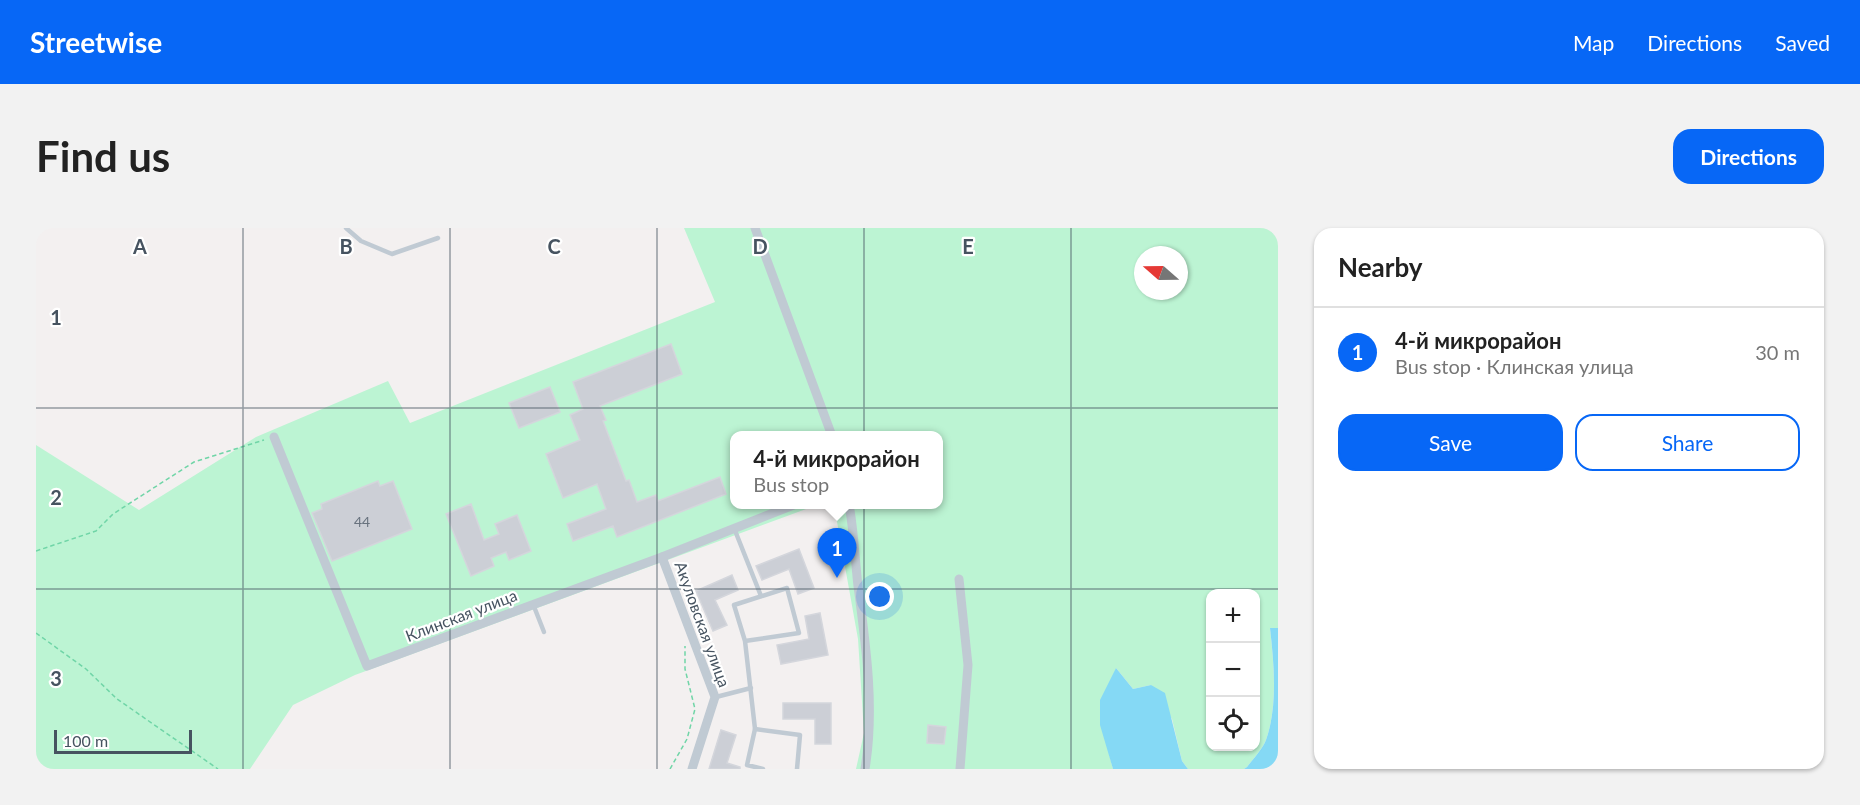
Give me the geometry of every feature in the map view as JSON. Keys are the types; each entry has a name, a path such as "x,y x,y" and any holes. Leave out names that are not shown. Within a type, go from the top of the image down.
{"street":[{"path":"755,228 831,431"},
{"name":"Клинская улица","path":"274,437 367,666 662,557 783,509"},
{"path":"850,509 870,713 869,745 865,769"},
{"name":"Акуловская улица","path":"662,557 715,697 692,769"},
{"path":"959,579 968,665 960,769"}],"lane":[{"path":"346,228 362,241 392,254 438,238"},
{"path":"735,528 761,596"},
{"path":"745,640 800,633 787,588 734,605 745,640 755,729 747,765 763,769"},
{"path":"533,604 544,632"},
{"path":"715,697 751,688"},
{"path":"755,729 801,735 797,769"}],"path":[{"path":"36,551 96,531 114,514 194,462 274,437"},
{"path":"36,633 86,669 117,699 218,769"},
{"path":"670,769 687,739 695,709 685,669 685,638"}],"green space":[{"path":"684,228 1278,228 1278,628 1270,628 1274,699 1266,740 1260,751 1244,769 1188,769 1182,761 1172,719 1151,685 1133,689 1116,668 1107,746 1113,769 856,769 864,733 858,639 835,509 943,509 943,431 730,431 730,509 806,509 355,675 293,705 250,769 36,769 36,445 139,510 256,437 388,381 410,423 715,302"}],"water":[{"path":"1270,628 1278,628 1278,769 1244,769 1260,751 1270,727 1274,699"},
{"path":"1116,668 1133,689 1151,685 1165,693 1182,761 1188,769 1113,769 1100,725 1100,700"}],"building":[{"path":"671,344 682,374 600,406 606,420 603,421 626,481 629,480 637,502 656,495 658,501 720,477 726,494 617,537 613,526 573,541 567,524 606,509 597,484 563,498 546,454 580,440 570,415 583,409 573,382"},
{"path":"550,387 560,412 519,428 509,403"},
{"path":"378,481 380,486 393,481 412,529 332,561 312,513 322,509 321,504"},
{"path":"471,504 484,540 499,534 495,524 517,515 531,551 509,560 506,552 491,558 494,566 471,576 446,514"},
{"path":"799,549 814,588 798,594 789,569 762,580 756,566"},
{"path":"732,575 738,590 715,600 727,625 713,631 696,591"},
{"path":"820,613 828,655 781,664 777,645 809,639 805,616"},
{"path":"783,703 831,703 831,744 815,744 815,719 783,719"},
{"path":"928,725 946,727 944,744 927,743"},
{"path":"721,730 736,735 727,763 740,767 740,769 709,769"}],"place":[{"name":"4-й микрорайон","path":"837,578"}]}
